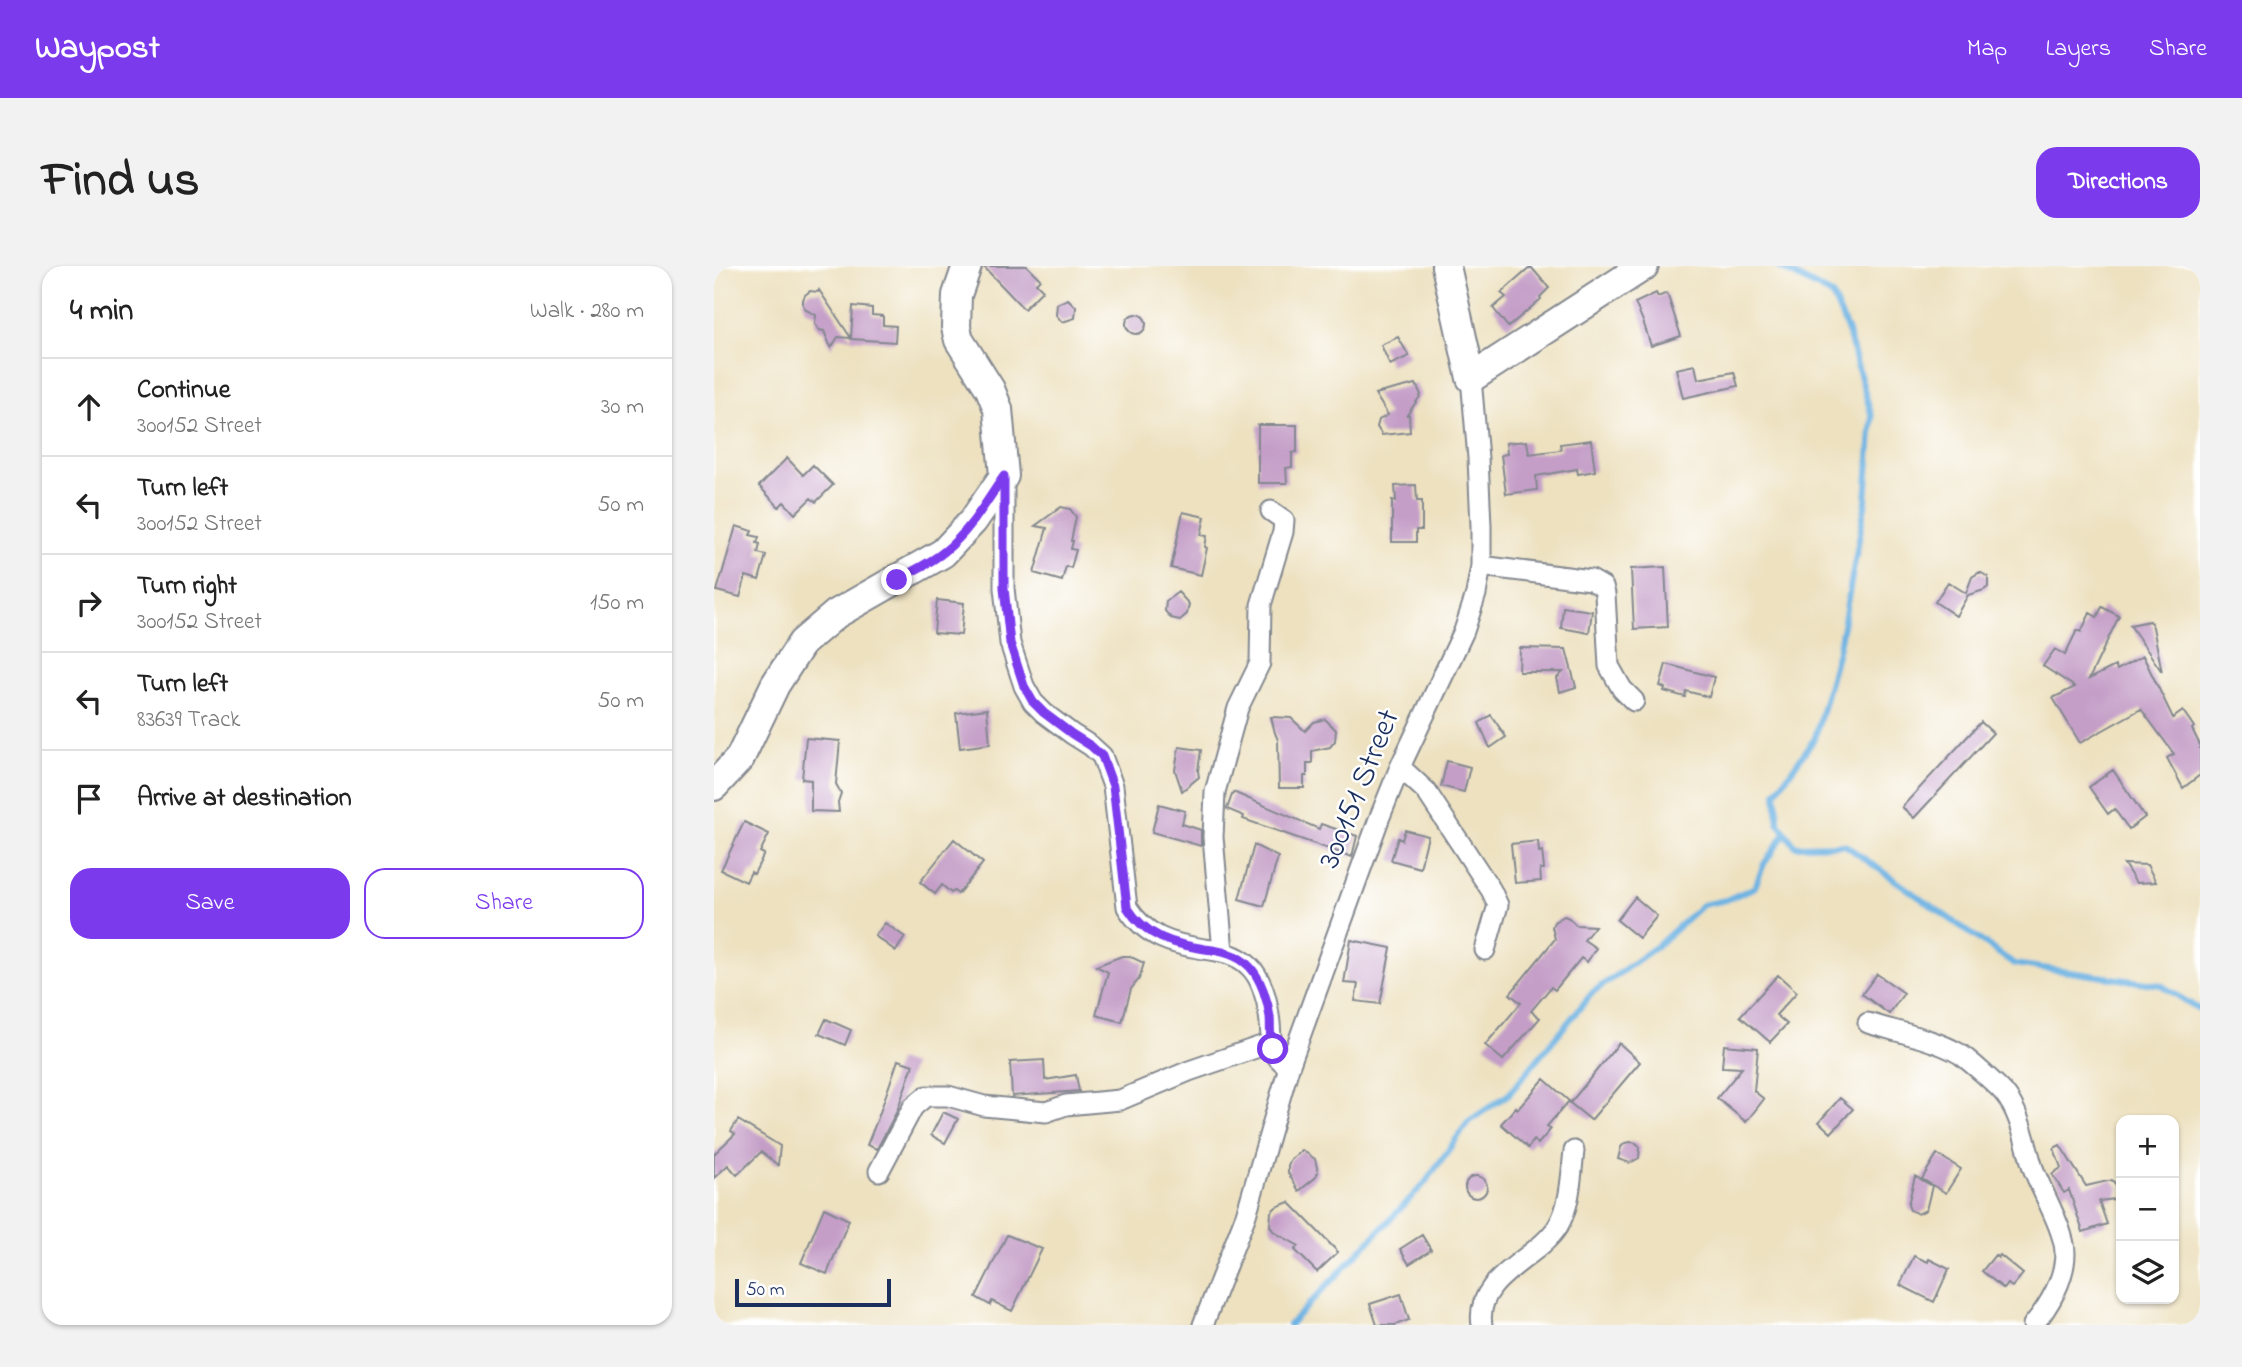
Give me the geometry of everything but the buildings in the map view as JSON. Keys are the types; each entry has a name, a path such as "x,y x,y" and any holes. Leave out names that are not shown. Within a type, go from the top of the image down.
{"street":[{"path":"967,266 957,295 956,327 959,340 990,389 998,409 1004,476 1004,588 1010,643 1024,686 1033,702 1102,756 1113,786 1127,907 1137,923 1150,933 1185,946 1233,955 1250,967 1265,995 1270,1017 1270,1043 1276,1056 1289,1067"},
{"name":"300151 Street","path":"1203,1325 1246,1215 1289,1067 1379,819 1464,631 1476,594 1481,566 1478,457 1471,378 1446,266"},
{"path":"1471,378 1644,266"},
{"path":"714,786 740,758 775,685 802,643 836,614 943,553 973,521 1004,476"},
{"path":"1223,952 1213,837 1215,792 1238,708 1260,663 1261,605 1283,532 1284,520 1271,511"},
{"path":"1481,566 1599,583 1605,594 1609,666 1622,690 1634,701"},
{"path":"1401,767 1426,791 1491,890 1497,905 1485,950"},
{"path":"1868,1023 1940,1045 1960,1055 2004,1094 2022,1129 2065,1250 2063,1271 2044,1312 2033,1325"},
{"path":"879,1171 913,1107 926,1096 934,1094 984,1106 1046,1112 1066,1105 1120,1100 1189,1070 1270,1043"},
{"path":"1482,1325 1481,1311 1485,1298 1499,1280 1542,1244 1558,1226 1566,1209 1574,1151"}],"waterway":[{"path":"1777,266 1832,295 1847,329 1872,417 1866,501 1839,647 1815,738 1776,792 1778,822 1795,846 1845,845 2014,964 2161,985 2200,1010"},
{"path":"1289,1325 1425,1183 1469,1121 1509,1094 1593,992 1657,946 1702,905 1726,900 1755,887 1764,864 1785,833"}],"route":[{"path":"897,580 943,553 957,541 1004,476 1004,588 1010,643 1024,686 1033,702 1044,713 1091,746 1102,756 1108,769 1113,786 1127,907 1137,923 1150,933 1185,946 1233,955 1250,967 1265,995 1273,1049"}]}
